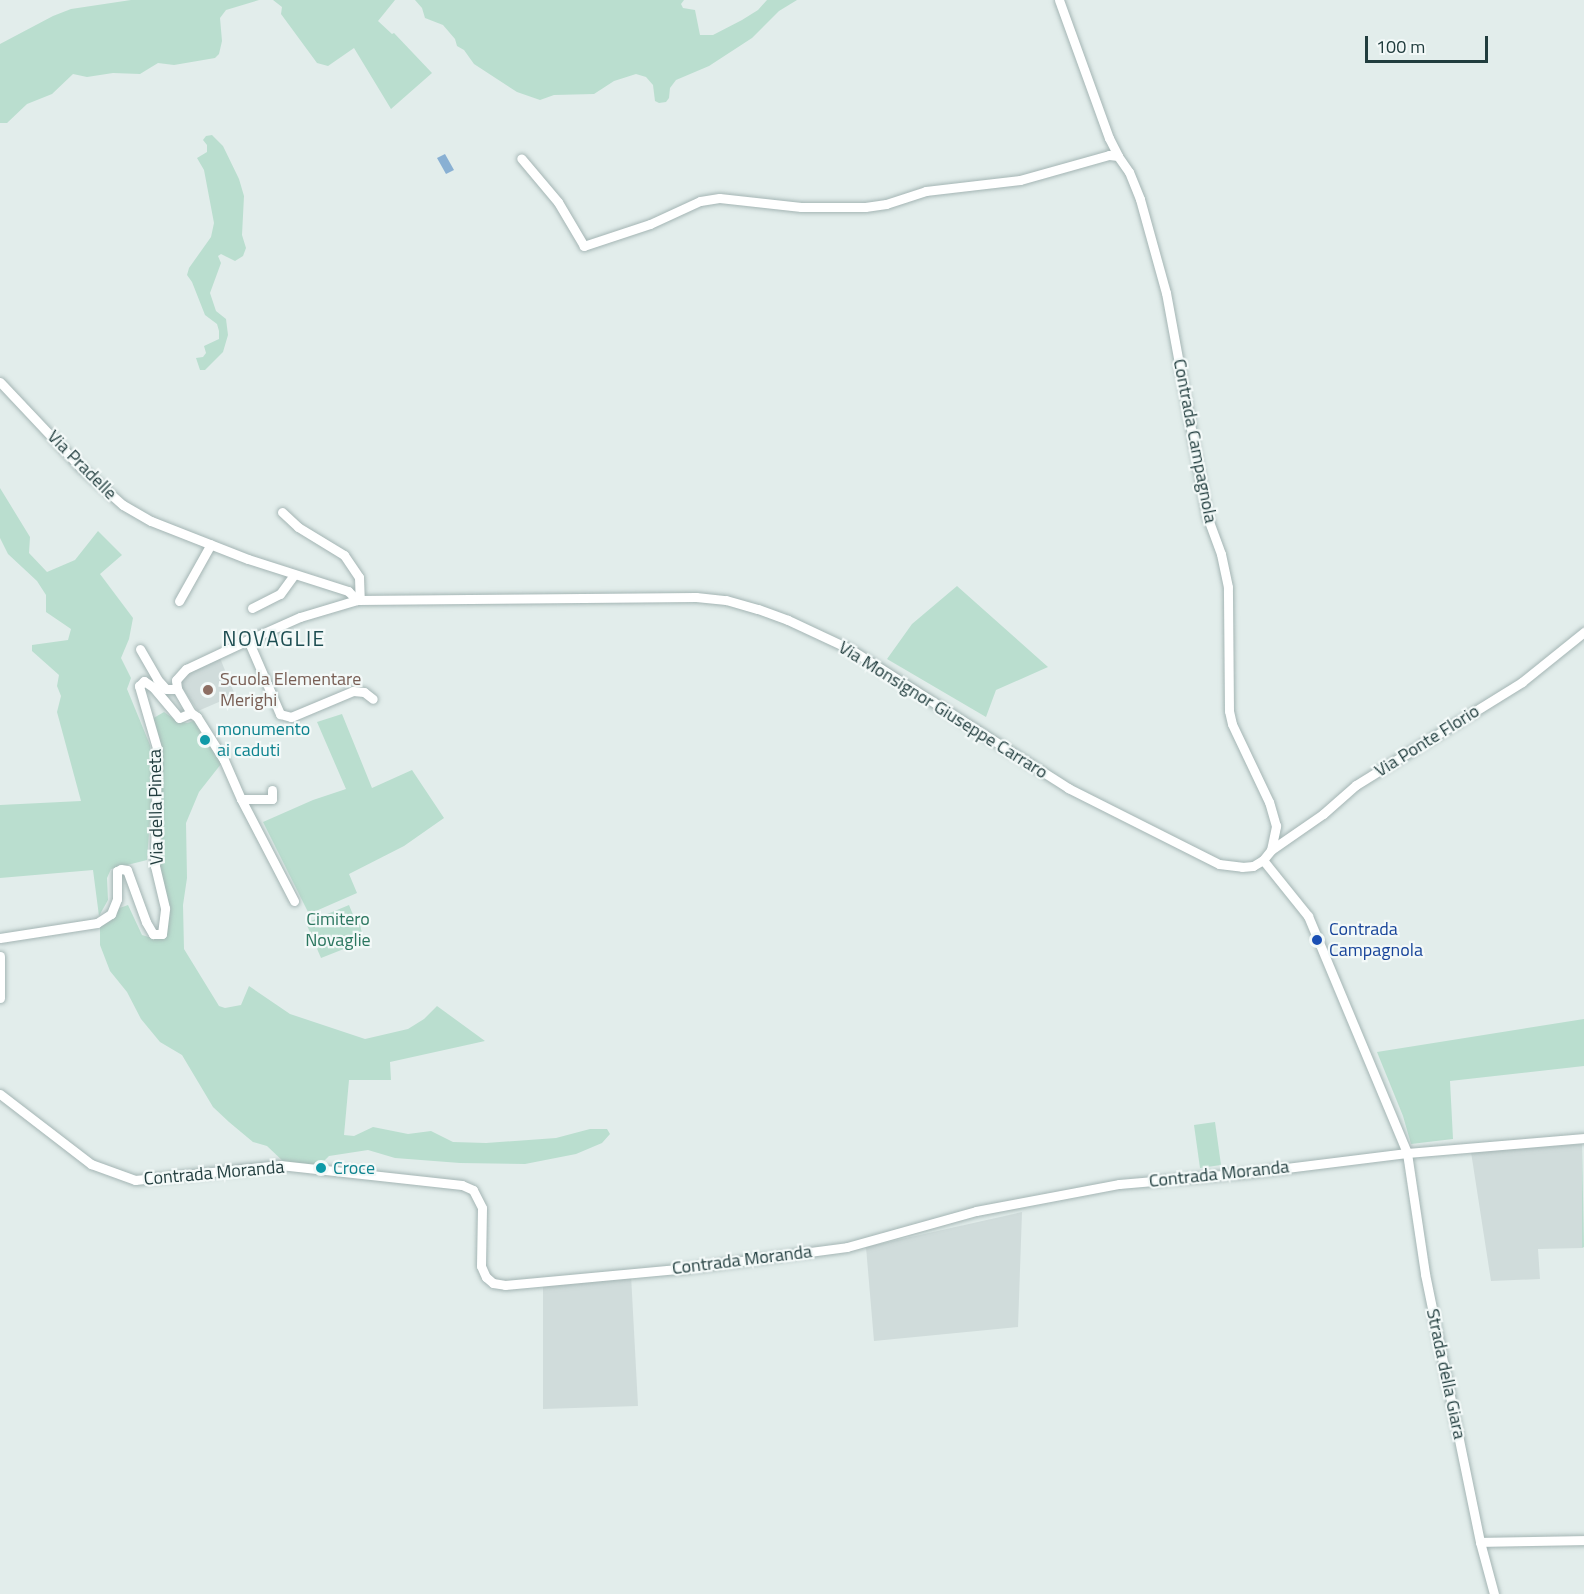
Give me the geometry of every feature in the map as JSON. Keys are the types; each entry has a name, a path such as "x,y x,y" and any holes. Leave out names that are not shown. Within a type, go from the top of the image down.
{"street":[{"name":"Contrada Campagnola","path":"1059,0 1105,128 1118,156 1129,172 1140,199 1166,293 1207,516 1221,554 1228,587 1229,711 1232,724 1269,802 1276,826 1271,850"},
{"path":"521,158 558,202 584,246 650,224 700,201 719,198 801,207 865,207 886,204 926,191 1020,180 1109,155 1118,156"},
{"name":"Via Pradelle","path":"0,382 80,467 123,505 151,521 211,544 294,575 348,591 358,600"},
{"path":"282,512 298,527 344,555 359,577 358,600 300,617 186,669 176,680 177,689 190,713 197,717 224,760 241,799 294,901"},
{"path":"179,601 211,544"},
{"path":"252,608 280,594 294,575"},
{"name":"Via Monsignor Giuseppe Carraro","path":"358,600 696,597 726,600 758,609 788,620 850,650 1068,788 1124,818 1219,864 1242,867 1263,860"},
{"name":"Via Ponte Florio","path":"1271,850 1323,814 1356,785 1522,682 1584,632"},
{"path":"248,640 280,714 291,717 353,691 364,692 374,699"},
{"path":"140,649 157,679 166,689 177,689"},
{"name":"Via della Pineta","path":"0,938 97,923 111,914 117,899 117,871 121,869 127,870 146,922 153,934 162,934 165,908 155,866 157,748 139,686 144,681 153,687 179,718 190,713"},
{"path":"241,799 273,799 272,790"},
{"path":"1271,850 1263,860 1308,916 1407,1153"},
{"path":"0,956 0,998"},
{"name":"Contrada Moranda","path":"0,1094 91,1164 135,1180 280,1165 462,1185 473,1190 482,1208 481,1266 486,1277 493,1283 505,1285 688,1268 847,1247 976,1211 1085,1189 1407,1153 1584,1138"},
{"name":"Strada della Giara","path":"1407,1153 1425,1274 1480,1542 1494,1594"},
{"path":"1480,1542 1584,1540"}],"shaded area":[{"name":"Scuola Elementare Merighi","path":"220,658 235,695 198,711 180,685 182,677"},
{"path":"1582,1144 1582,1248 1538,1249 1540,1279 1491,1281 1471,1152"},
{"path":"1022,1212 1018,1327 874,1341 866,1247"},
{"path":"631,1275 638,1406 543,1409 543,1286"}],"green space":[{"path":"131,0 259,0 226,10 220,18 222,41 219,54 215,58 174,65 158,63 140,74 113,73 87,77 73,74 52,94 27,104 7,123 0,123 0,44 71,9"},
{"path":"273,0 395,0 378,21 392,34 394,33 432,73 391,109 354,48 328,66 317,63 281,14 282,7"},
{"path":"415,0 684,0 681,4 683,8 695,10 700,35 713,35 758,10 767,0 797,0 779,11 752,38 709,66 676,80 670,88 669,98 666,102 659,103 655,101 653,85 646,77 636,74 614,81 594,94 554,95 540,100 517,92 474,64 464,50 457,46 455,39 443,25 425,18 422,8"},
{"path":"212,135 223,146 239,179 244,196 242,235 246,248 243,256 235,261 221,254 218,256 221,263 210,293 216,311 226,319 228,335 223,352 205,370 200,370 196,358 203,357 206,353 204,346 219,339 219,331 217,324 205,315 187,275 189,268 211,237 214,223 204,170 197,158 207,152 207,145 203,140 206,136"},
{"path":"0,488 30,537 29,553 47,572 75,560 98,531 122,555 100,574 133,618 129,639 121,658 131,678 127,689 150,745 153,778 147,860 111,869 107,878 108,900 99,916 93,870 0,878 0,805 81,801 57,712 61,696 57,686 59,675 32,651 32,645 68,640 71,629 46,612 46,595 37,581 8,554 0,538"},
{"path":"957,586 1048,667 996,690 986,717 887,659 912,624"},
{"path":"164,712 177,721 187,723 196,720 200,712 221,764 199,792 186,823 187,878 183,905 184,949 219,1006 225,1008 241,1005 249,986 290,1014 365,1039 408,1029 424,1019 437,1006 485,1041 390,1062 391,1080 349,1080 344,1135 354,1136 373,1127 408,1134 431,1131 453,1142 486,1143 556,1138 590,1129 607,1129 610,1134 602,1143 576,1154 525,1164 460,1163 395,1158 368,1150 329,1156 318,1167 286,1164 267,1146 253,1142 213,1107 182,1055 160,1042 141,1019 127,992 110,971 100,945 100,926 114,910 128,905 142,935 152,938 164,928 155,872 163,762 159,738 152,719"},
{"path":"342,714 372,788 412,770 444,818 404,846 349,874 357,893 309,914 263,822 313,800 346,789 317,722"},
{"name":"Cimitero Novaglie","path":"349,905 356,922 359,921 364,941 321,958 306,923"},
{"path":"1584,1019 1584,1066 1450,1081 1453,1139 1411,1144 1403,1116 1377,1052"},
{"path":"1215,1122 1221,1165 1200,1168 1194,1125"},
{"path":"1582,1144 1584,1247 1582,1248"}],"water":[{"path":"445,154 454,170 446,174 437,158"}],"place":[{"name":"Scuola Elementare Merighi","path":"208,690"},
{"name":"monumento ai caduti","path":"205,740"},
{"name":"Contrada Campagnola","path":"1317,940"},
{"name":"Croce","path":"321,1168"}],"district":[{"name":"NOVAGLIE","path":"274,638"}]}
